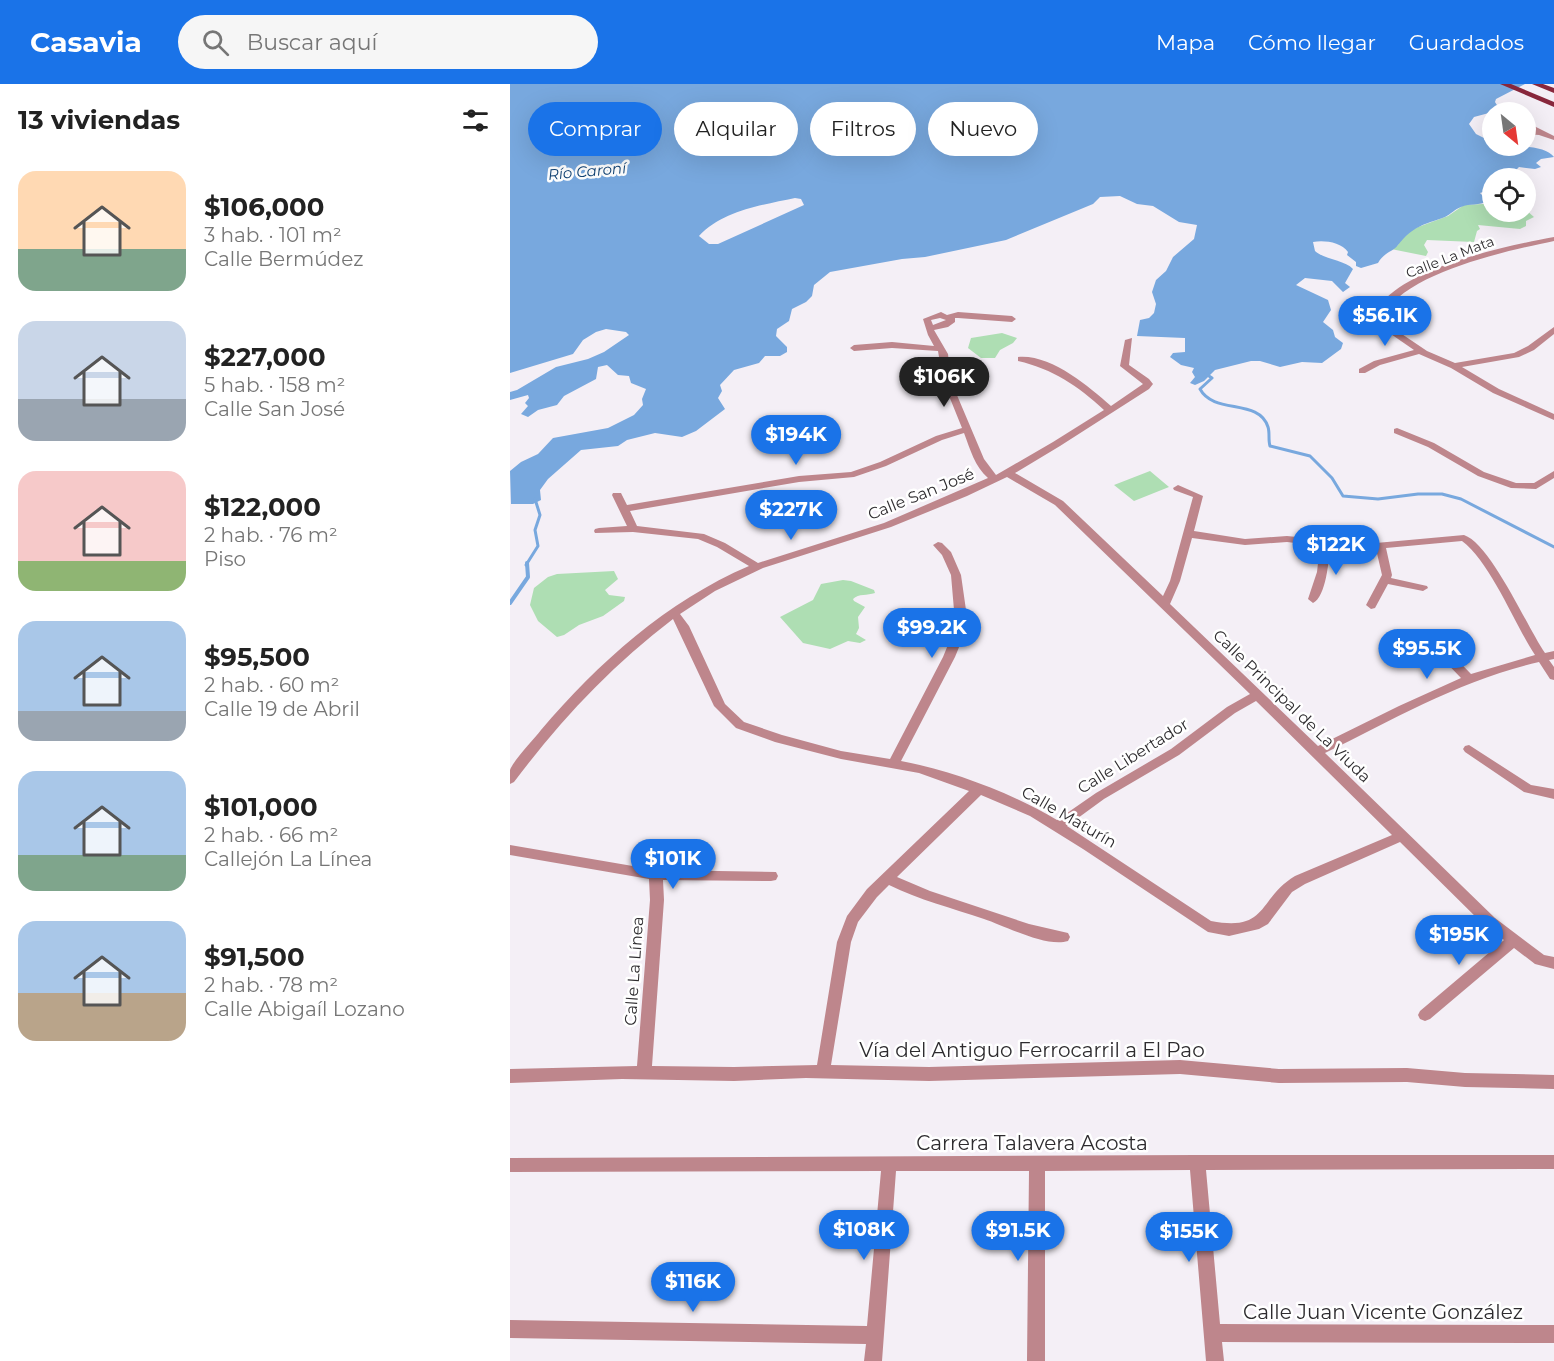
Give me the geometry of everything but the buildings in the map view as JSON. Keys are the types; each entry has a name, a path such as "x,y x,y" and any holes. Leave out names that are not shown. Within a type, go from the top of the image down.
{"main road":[{"path":"1504,84 1553,104"},
{"path":"1536,84 1554,92"}],"street":[{"path":"1536,130 1554,138"},
{"path":"1536,133 1540,133"},
{"name":"Calle La Mata","path":"1420,351 1379,325 1376,320 1388,302 1408,287 1478,258 1554,239"},
{"path":"924,308 946,358 947,381 982,466 996,479"},
{"path":"929,321 958,315 1012,319"},
{"path":"1454,366 1516,355 1530,348 1554,330"},
{"name":"Calle San José","path":"510,779 558,719 594,681 624,653 701,595 758,567 880,528 996,479 1146,387 1148,384 1146,381 1124,366 1129,340"},
{"path":"854,348 891,345 942,349"},
{"path":"1362,371 1377,363 1420,351 1554,417"},
{"path":"1021,359 1043,364 1071,377 1087,388 1110,410"},
{"path":"625,511 798,479 854,474 899,456 934,438 968,429"},
{"path":"1397,431 1431,445 1470,469 1515,486 1526,488 1536,486 1554,474"},
{"name":"Calle Principal de La Viuda","path":"1008,473 1066,509 1490,922 1540,960 1554,963"},
{"path":"1164,605 1175,581 1198,496 1178,488"},
{"path":"617,495 633,529"},
{"path":"625,511 642,526 661,532"},
{"path":"599,531 633,529 705,538 758,567"},
{"path":"1189,534 1245,542 1287,539 1354,547 1455,538 1468,540 1476,548 1548,657 1554,676"},
{"path":"1313,599 1322,572 1325,543"},
{"path":"894,763 958,635 960,610 956,575 947,554 938,545"},
{"path":"1371,605 1386,580 1388,569 1380,546"},
{"path":"1386,580 1423,588"},
{"name":"Calle Maturín","path":"675,614 683,626 720,706 740,725 779,739 840,755 894,763 948,776 1021,806 1144,881 1208,926 1229,930 1244,929 1263,920 1287,888 1300,880 1402,836"},
{"path":"1393,640 1439,648 1468,678"},
{"path":"1317,752 1468,678 1506,665 1548,657 1554,651"},
{"name":"Calle Libertador","path":"1056,827 1100,796 1175,752 1231,710 1258,695"},
{"path":"1469,749 1528,789 1554,794"},
{"path":"823,1071 848,930 858,910 887,878 979,789"},
{"path":"510,850 656,875 771,876"},
{"name":"Calle La Línea","path":"644,1073 657,900 656,875"},
{"path":"887,878 915,892 991,916 1034,933 1063,937"},
{"path":"1425,1015 1514,941"},
{"name":"Vía del Antiguo Ferrocarril a El Pao","path":"510,1076 823,1071 929,1074 1180,1067 1279,1076 1407,1075 1465,1080 1554,1082"},
{"path":"1197,1162 1215,1361"},
{"name":"Carrera Talavera Acosta","path":"510,1165 1554,1162"},
{"path":"1036,1361 1037,1164"},
{"path":"873,1361 889,1165"},
{"path":"510,1329 876,1335"},
{"name":"Calle Juan Vicente González","path":"1212,1333 1554,1334"}],"green space":[{"path":"1482,204 1482,222 1526,222 1526,226 1520,229 1478,225 1480,229 1477,231 1474,242 1427,240 1424,245 1428,252 1426,256 1391,249 1398,245 1400,239 1410,230 1448,216 1464,205"},
{"path":"1002,333 1017,338 1000,350 995,358 981,358 968,348 971,338"},
{"path":"1150,471 1169,487 1134,501 1114,485"},
{"path":"614,571 618,579 605,590 609,595 625,597 624,601 603,616 557,637 538,621 530,605 534,588 548,577 557,574"},
{"path":"843,580 874,590 875,593 853,599 865,607 858,617 859,628 856,634 866,640 860,643 848,641 830,649 803,643 780,617 813,600 821,584"}],"water":[{"name":"Río Caroní","path":"510,84 1525,84 1496,99 1495,102 1482,102 1482,115 1474,117 1469,124 1476,134 1482,137 1482,156 1536,156 1536,148 1554,157 1541,159 1536,163 1541,167 1536,169 1482,168 1482,192 1480,193 1482,203 1461,207 1445,217 1419,227 1378,263 1361,268 1356,266 1356,262 1341,246 1322,241 1313,242 1315,251 1319,254 1353,269 1345,283 1350,287 1343,292 1332,281 1305,278 1296,285 1328,300 1331,310 1323,322 1343,343 1341,349 1322,363 1302,362 1280,367 1260,361 1251,361 1215,370 1204,381 1195,385 1190,383 1195,377 1192,372 1194,368 1181,365 1170,357 1173,353 1185,352 1185,338 1137,336 1140,320 1149,318 1154,313 1156,304 1152,292 1156,280 1166,271 1173,257 1194,239 1197,225 1179,222 1153,206 1137,204 1120,196 1100,197 1093,204 1006,240 925,257 830,272 814,285 812,296 806,302 792,309 789,321 777,329 776,336 787,347 787,352 780,356 765,356 759,363 734,370 720,385 722,391 718,398 725,409 696,431 682,437 655,433 627,440 618,446 581,450 548,479 540,490 541,500 533,504 511,504 510,471 521,462 538,454 553,438 608,428 634,415 643,405 642,399 646,389 631,383 629,376 618,375 607,365 598,367 596,379 564,396 557,405 538,410 528,417 521,414 528,406 525,403 529,398 528,395 510,400 510,392 556,367 588,359 604,352 629,335 626,332 606,329 596,332 583,340 573,354 510,373","holes":["795,198 801,199 804,205 718,244 709,244 699,236 719,220 743,210"]}],"waterway":[{"path":"1206,374 1212,378 1200,389 1207,397 1215,402 1256,412 1268,427 1270,446 1310,456 1332,478 1343,496 1378,499 1418,494 1442,494 1461,499 1554,547"},
{"path":"527,563 538,546 535,530 540,515 535,499"},
{"path":"510,603 528,577 527,563"}]}
